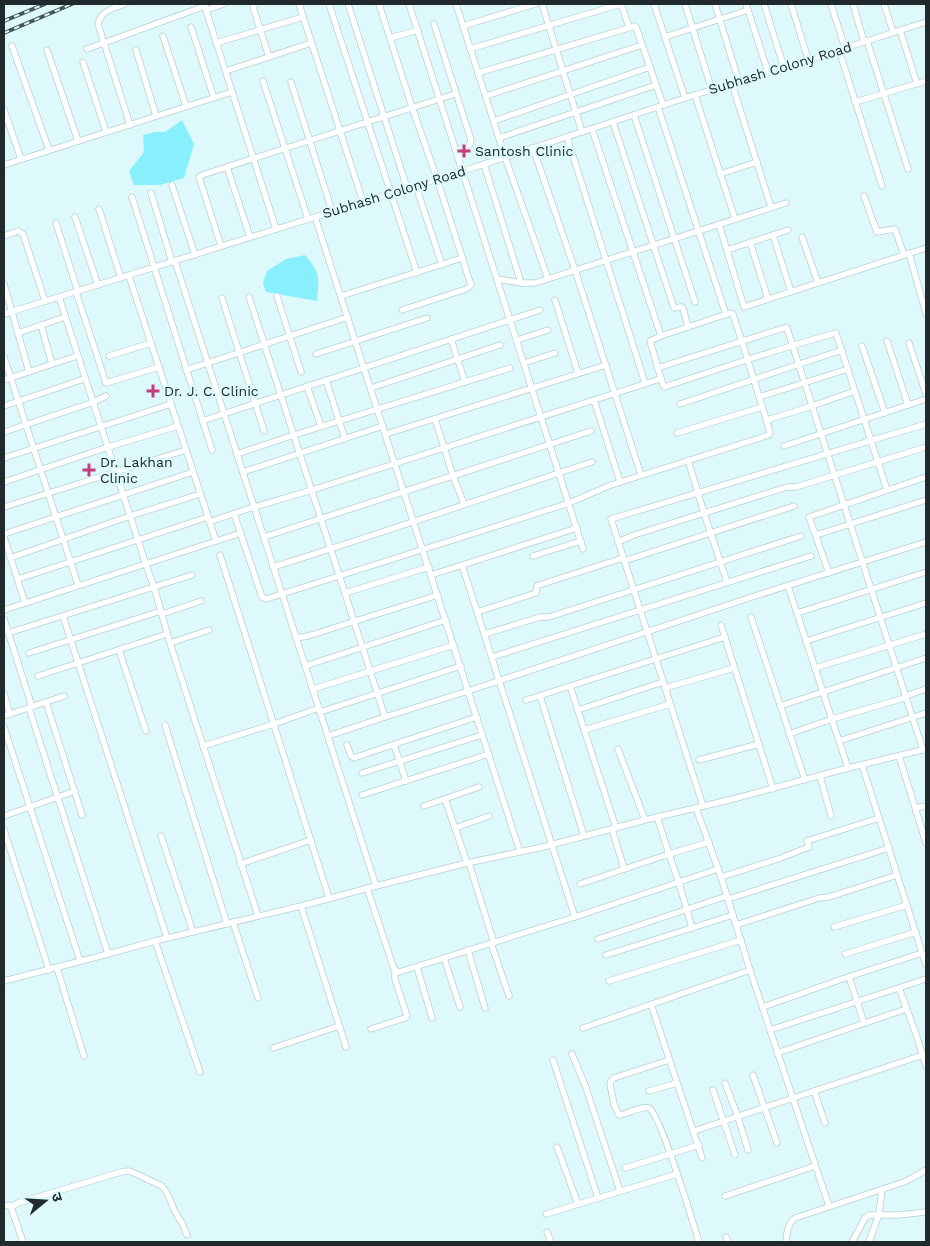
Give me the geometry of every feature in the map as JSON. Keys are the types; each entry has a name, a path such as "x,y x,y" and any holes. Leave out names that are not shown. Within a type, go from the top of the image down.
{"street":[{"path":"125,4 105,12 99,19 98,24 130,124"},
{"path":"87,49 205,6 224,4"},
{"path":"256,4 253,7 269,57"},
{"path":"299,4 362,202"},
{"path":"330,4 417,273"},
{"path":"348,4 408,188"},
{"path":"379,4 471,285 402,310"},
{"path":"409,4 583,548"},
{"path":"456,4 505,157 548,279"},
{"path":"463,26 535,4"},
{"path":"542,4 582,132"},
{"path":"470,49 621,4 629,27"},
{"path":"654,4 685,98"},
{"path":"685,4 712,90"},
{"path":"715,4 739,82"},
{"path":"764,4 784,68"},
{"path":"791,4 808,59"},
{"path":"831,4 855,102 882,186"},
{"path":"853,4 908,169"},
{"path":"884,4 893,32"},
{"path":"205,6 276,229"},
{"path":"665,37 720,19 747,7 768,72"},
{"path":"216,43 303,17"},
{"name":"Subhash Colony Road","path":"4,314 416,186 694,95 926,22"},
{"path":"434,24 471,142 456,150"},
{"path":"478,73 635,26 656,86 726,315"},
{"path":"191,28 214,98"},
{"path":"390,38 418,30"},
{"path":"900,30 916,84"},
{"path":"163,36 186,106"},
{"path":"226,71 311,43"},
{"path":"486,96 642,45"},
{"path":"12,46 49,150"},
{"path":"47,50 78,141"},
{"path":"136,50 156,116"},
{"path":"82,62 106,132"},
{"path":"494,121 650,67"},
{"path":"855,102 926,81"},
{"path":"262,82 308,219"},
{"path":"291,82 332,212"},
{"path":"732,84 771,207"},
{"path":"499,138 656,86"},
{"path":"4,165 232,92"},
{"path":"221,246 200,177 202,175 455,94"},
{"path":"694,95 735,219"},
{"path":"4,110 21,159"},
{"path":"634,115 695,302"},
{"path":"613,122 674,308 683,308 688,327"},
{"path":"592,129 661,336"},
{"path":"567,137 645,384"},
{"path":"533,148 575,270 641,475"},
{"path":"720,174 757,162"},
{"path":"484,164 521,283"},
{"path":"227,167 250,237"},
{"path":"172,185 195,254"},
{"path":"416,186 442,265"},
{"path":"151,193 208,363 376,886"},
{"path":"864,196 877,232 895,229 906,254 926,314"},
{"path":"132,197 212,450"},
{"path":"497,279 535,283 786,202"},
{"path":"99,209 121,278"},
{"path":"75,217 98,285"},
{"path":"315,217 520,852"},
{"path":"56,223 106,383 159,367"},
{"path":"719,224 744,307 926,248"},
{"path":"727,250 788,230"},
{"path":"4,236 22,232 46,301"},
{"path":"772,235 791,292"},
{"path":"802,237 818,283"},
{"path":"750,242 768,299"},
{"path":"341,296 462,258"},
{"path":"129,276 216,541"},
{"path":"4,284 29,372"},
{"path":"277,296 300,372"},
{"path":"59,297 154,587 167,634 258,916"},
{"path":"250,297 385,717"},
{"path":"222,298 264,431"},
{"path":"555,300 578,373"},
{"path":"202,421 540,310"},
{"path":"234,514 263,598 266,599 569,503 620,482 769,435 767,420 747,360 733,314 730,313 650,341 662,385 665,387 747,360 834,333 837,335 887,490"},
{"path":"18,332 65,317"},
{"path":"186,370 348,317"},
{"path":"316,354 427,318"},
{"path":"41,325 52,364"},
{"path":"4,981 367,888 552,845 924,749 880,619 788,330 786,328 657,368"},
{"path":"517,340 548,330"},
{"path":"451,339 465,382"},
{"path":"887,341 908,405"},
{"path":"109,356 151,343"},
{"path":"909,343 926,394"},
{"path":"371,388 500,346"},
{"path":"862,346 885,413"},
{"path":"680,404 842,350"},
{"path":"524,363 555,353"},
{"path":"4,380 77,356"},
{"path":"4,357 78,585"},
{"path":"386,434 606,365"},
{"path":"237,454 339,420 510,368"},
{"path":"759,397 848,369"},
{"path":"4,406 84,378"},
{"path":"18,579 138,540 234,514 312,490 660,379"},
{"path":"326,380 344,439"},
{"path":"307,386 321,426"},
{"path":"767,420 855,391"},
{"path":"4,432 94,402 106,396"},
{"path":"784,446 926,399"},
{"path":"594,400 620,482"},
{"path":"4,458 171,404"},
{"path":"677,433 762,406"},
{"path":"435,419 464,504"},
{"path":"829,1206 709,842 670,704 611,519 926,424"},
{"path":"4,482 178,426"},
{"path":"243,472 383,426"},
{"path":"264,537 591,431"},
{"path":"618,542 634,535 787,487 796,487 926,447"},
{"path":"4,507 186,450"},
{"path":"688,460 727,582"},
{"path":"273,567 592,462"},
{"path":"25,603 4,536 56,516 193,472"},
{"path":"829,573 809,517 926,477"},
{"path":"10,558 200,494"},
{"path":"816,535 926,500"},
{"path":"477,612 536,592 539,585 794,506"},
{"path":"431,575 577,528"},
{"path":"4,610 240,533"},
{"path":"485,634 540,617 548,617 801,536"},
{"path":"533,556 581,541"},
{"path":"328,736 926,542"},
{"path":"220,555 330,898"},
{"path":"492,657 811,556"},
{"path":"462,565 576,917"},
{"path":"345,593 429,567"},
{"path":"797,613 926,572"},
{"path":"8,633 192,575"},
{"path":"788,586 848,768"},
{"path":"296,638 308,636 438,595"},
{"path":"29,653 201,601"},
{"path":"806,641 926,604"},
{"path":"63,616 167,938"},
{"path":"751,616 805,780"},
{"path":"4,619 108,954"},
{"path":"305,666 446,620"},
{"path":"721,625 773,789"},
{"path":"170,643 209,630"},
{"path":"38,676 167,634"},
{"path":"815,668 926,634"},
{"path":"526,700 724,637"},
{"path":"313,689 454,644"},
{"path":"119,650 146,731"},
{"path":"780,706 926,658"},
{"path":"203,746 461,666"},
{"path":"578,710 664,685 734,668"},
{"path":"570,686 614,828 624,869"},
{"path":"790,734 926,689"},
{"path":"4,694 7,715 64,696"},
{"path":"540,696 584,836"},
{"path":"46,702 82,816"},
{"path":"584,730 670,704"},
{"path":"839,741 926,713"},
{"path":"347,745 351,756 354,758 477,717"},
{"path":"165,725 230,923 258,998"},
{"path":"4,727 80,961"},
{"path":"362,773 482,735"},
{"path":"699,760 759,744"},
{"path":"394,745 406,781"},
{"path":"618,749 645,820"},
{"path":"362,795 489,754"},
{"path":"899,756 926,843"},
{"path":"862,765 926,965"},
{"path":"820,776 831,816"},
{"path":"424,806 479,787"},
{"path":"4,816 75,792"},
{"path":"445,799 468,863 509,996"},
{"path":"916,808 926,806"},
{"path":"455,828 489,816"},
{"path":"657,817 692,928"},
{"path":"721,877 809,848 807,841 879,818"},
{"path":"4,830 49,970"},
{"path":"161,836 193,932"},
{"path":"240,864 311,840"},
{"path":"580,884 709,842"},
{"path":"598,939 686,909 889,848"},
{"path":"396,970 399,972 417,967 718,870"},
{"path":"736,925 897,875"},
{"path":"367,888 383,938 396,970 395,979 407,1016 372,1030"},
{"path":"834,927 907,905"},
{"path":"301,906 346,1047"},
{"path":"606,955 733,915"},
{"path":"845,954 916,932"},
{"path":"609,981 741,940"},
{"path":"155,941 200,1072"},
{"path":"468,950 485,1008"},
{"path":"762,1007 849,976 922,953"},
{"path":"444,958 460,1007"},
{"path":"417,967 432,1018"},
{"path":"57,968 84,1056"},
{"path":"583,1028 750,970"},
{"path":"849,976 864,1023"},
{"path":"770,1030 926,979"},
{"path":"899,988 924,1055 926,1066"},
{"path":"651,1004 702,1158"},
{"path":"777,1053 906,1009"},
{"path":"273,1048 339,1026"},
{"path":"572,1054 585,1085 620,1191"},
{"path":"694,1131 924,1055"},
{"path":"553,1060 598,1198"},
{"path":"669,1060 614,1078 610,1084 614,1104 619,1115 645,1107 650,1109 670,1154 699,1242"},
{"path":"753,1075 777,1143"},
{"path":"649,1091 677,1083"},
{"path":"725,1083 748,1150"},
{"path":"713,1090 735,1155"},
{"path":"814,1091 825,1123"},
{"path":"625,1168 698,1145"},
{"path":"557,1147 578,1204"},
{"path":"725,1196 815,1166"},
{"path":"786,1242 788,1227 792,1220 799,1216 882,1189 912,1178 926,1170"},
{"path":"4,1206 11,1206 128,1171 162,1186 187,1235"},
{"path":"546,1214 676,1174"},
{"path":"869,1242 879,1214 882,1189"},
{"path":"11,1206 23,1242"},
{"path":"852,1242 867,1216 871,1214 898,1215 926,1212"},
{"path":"547,1232 551,1242"}],"shaded area":[{"path":"182,120 194,144 184,178 160,185 134,185 129,171 144,152 143,135 165,132"},
{"path":"305,255 318,276 317,301 266,292 263,283 267,271 286,259"}],"railway":[{"path":"4,21 45,4"},
{"path":"4,33 72,4"}],"place":[{"name":"Santosh Clinic","path":"464,151"},
{"name":"Dr. J. C. Clinic","path":"153,391"},
{"name":"Dr. Lakhan Clinic","path":"89,470"}]}
